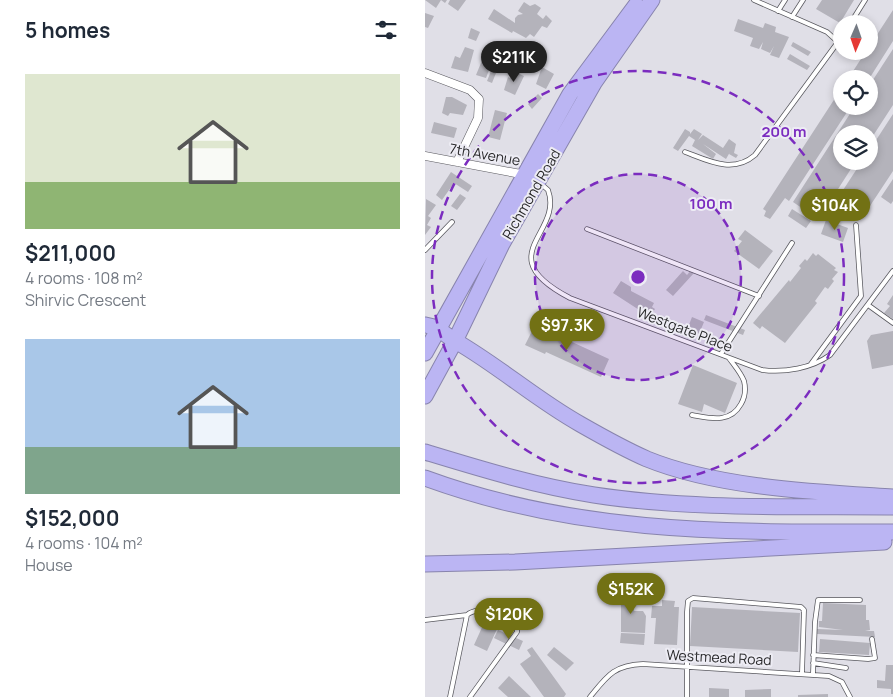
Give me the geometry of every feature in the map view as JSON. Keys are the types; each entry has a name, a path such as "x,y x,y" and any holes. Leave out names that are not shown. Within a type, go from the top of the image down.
{"highway":[{"name":"Richmond Road","path":"425,396 470,312 571,94 640,0"},
{"name":"Richmond Road","path":"425,353 431,326 652,0"},
{"path":"470,312 471,340 475,352"},
{"path":"431,326 475,352 560,413 647,459 680,469 740,482 893,497"},
{"path":"425,452 505,476 593,495 685,505 893,507"},
{"path":"425,478 521,506 585,519 631,525 734,532 893,532"},
{"path":"425,564 515,562 769,546 893,542"}],"street":[{"path":"425,73 470,90 479,99 478,118 457,162"},
{"name":"7th Avenue","path":"425,156 533,178"}],"lane":[{"path":"754,0 833,36"},
{"path":"767,6 770,0"},
{"path":"778,11 785,0"},
{"path":"792,17 803,0"},
{"path":"856,15 865,0"},
{"path":"685,152 729,166 749,160 755,155 833,49"},
{"name":"Westgate Place","path":"533,178 548,190 551,196 547,216 533,246 531,256 532,264 541,279 570,298 729,358 772,371 823,360 837,348 893,271"},
{"path":"425,250 452,222"},
{"path":"811,364 861,296 856,225"},
{"path":"587,229 759,296"},
{"path":"721,354 792,243"},
{"path":"868,305 893,323"},
{"path":"692,414 721,419 729,417 737,411 744,398 745,388 742,378 729,358"},
{"path":"687,697 688,666 686,648 688,601 693,598 801,607 804,610 802,673"},
{"path":"813,673 819,600 825,598 860,600"},
{"path":"425,620 467,615 480,610 515,616 518,627 517,632 470,697"},
{"path":"450,697 467,615"},
{"path":"813,655 875,658 872,639"},
{"path":"813,663 846,668"},
{"name":"Westmead Road","path":"590,697 606,676 622,666 643,664 813,673 829,676 842,682 850,697"}],"building":[{"path":"425,0 441,0 436,8"},
{"path":"450,0 466,0 458,11 448,4"},
{"path":"822,0 854,0 845,15 833,15 833,19 816,9"},
{"path":"524,2 530,6 535,4 541,8 537,14 543,19 546,15 552,21 547,28 542,26 534,37 530,34 526,38 513,31 512,33 488,19 494,9 515,23 515,18 523,14 518,11"},
{"path":"893,10 893,41 875,70 854,70 860,60 878,60 878,33"},
{"path":"425,13 434,16 428,28 425,27"},
{"path":"738,19 763,28 765,23 776,27 775,32 789,37 779,58 770,55 774,46 770,53 761,49 763,42 759,49 750,46 753,38 734,31"},
{"path":"471,28 480,32 476,41 468,38"},
{"path":"793,42 811,52 808,56 791,46"},
{"path":"465,47 474,50 468,72 451,68 455,56 460,58"},
{"path":"893,49 893,105 878,128 878,125 843,125 849,115 878,115 878,72"},
{"path":"790,54 810,66 807,70 787,59"},
{"path":"483,58 492,62 486,78 476,75"},
{"path":"542,67 554,74 546,89 536,84"},
{"path":"491,71 496,73 492,83 487,81"},
{"path":"513,71 524,76 515,95 504,90 508,77 510,78"},
{"path":"538,94 542,98 532,109 528,104"},
{"path":"446,97 452,97 467,105 463,115 450,113 448,116 442,113"},
{"path":"833,101 833,115 845,115 839,125 833,125 833,134 789,201 785,198 770,219 764,216 766,211 763,209"},
{"path":"495,110 507,113 500,140 488,137"},
{"path":"893,114 893,171 866,212 862,210 858,215 853,213 849,219 832,207 856,170 878,170 878,137"},
{"path":"434,122 457,128 454,138 431,133"},
{"path":"685,129 690,134 694,129 702,134 698,140 703,135 723,148 729,139 736,144 734,153 738,155 736,158 729,154 730,152 726,159 703,144 716,154 713,159 692,146 695,140 689,136 678,151 673,148"},
{"path":"833,140 833,170 850,170 824,211 820,208 815,217 793,202"},
{"path":"451,172 472,186 468,192 454,183 442,200 436,195"},
{"path":"893,179 893,201 891,204 881,197"},
{"path":"460,194 466,198 457,210 451,206"},
{"path":"426,199 436,205 428,216 431,218 427,225 431,227 425,235"},
{"path":"792,209 811,221 806,228 788,216"},
{"path":"826,220 848,228 843,242 821,234"},
{"path":"745,230 773,251 759,269 734,251 742,241 738,239"},
{"path":"813,253 816,256 818,254 836,268 834,270 838,272 832,279 834,281 828,289 825,287 815,301 817,303 785,343 762,326 760,329 753,323 789,280 790,282 801,268 799,266 805,259 807,261"},
{"path":"691,270 694,273 673,296 666,290 683,271 687,275"},
{"path":"621,281 631,287 631,291 654,303 652,307 655,309 650,317 613,293"},
{"path":"893,295 893,319 884,313 890,306 887,304"},
{"path":"706,315 745,330 743,335 704,320"},
{"path":"692,317 704,322 699,334 687,330"},
{"path":"535,325 609,359 601,377 546,352 545,354 525,345"},
{"path":"893,331 893,365 872,369 867,341 871,335"},
{"path":"693,365 737,383 725,413 704,404 702,412 678,404"},
{"path":"621,584 628,585 627,606 634,606 634,611 643,611 646,616 645,633 621,632"},
{"path":"628,584 652,585 651,596 645,596 646,590 628,588"},
{"path":"653,586 664,587 664,594 653,594"},
{"path":"662,600 675,601 674,607 679,607 677,645 654,644 656,618 651,618 652,606 662,606"},
{"path":"823,603 866,605 866,620 869,620 870,630 865,631 874,631 875,637 817,634 817,629 843,630 819,627 819,621 822,621"},
{"path":"692,607 800,613 798,652 690,646"},
{"path":"484,623 497,629 487,651 474,645"},
{"path":"498,630 523,641 519,650 494,638"},
{"path":"621,633 645,634 644,645 620,643"},
{"path":"820,639 870,643 869,655 819,652"},
{"path":"532,647 566,694 564,697 544,697 520,664 531,656 527,650"},
{"path":"554,647 574,663 566,671 547,655"},
{"path":"886,665 893,665 893,694 891,694 891,689 877,688 877,680 885,681"},
{"path":"509,676 531,697 508,697 498,688"},
{"path":"709,688 729,689 729,697 709,697"},
{"path":"771,689 771,697 745,697 745,690"},
{"path":"828,694 828,697 798,697 798,695"}]}
